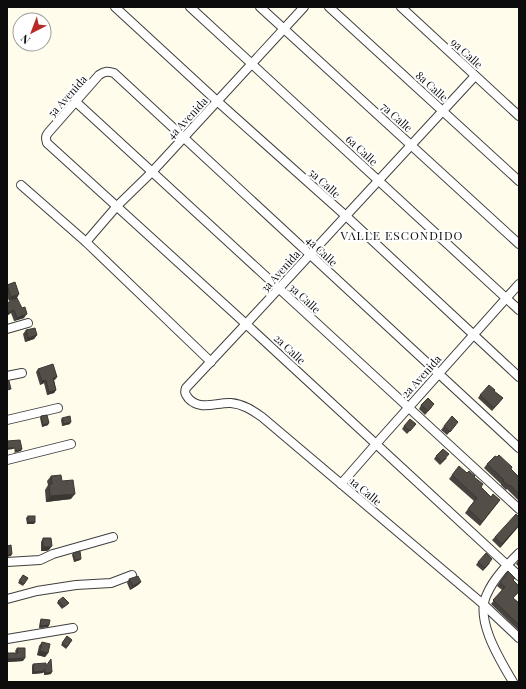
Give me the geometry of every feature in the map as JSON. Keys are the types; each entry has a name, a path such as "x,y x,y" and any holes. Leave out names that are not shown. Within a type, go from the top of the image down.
{"street":[{"name":"5a Calle","path":"115,7 217,101 346,216 519,377"},
{"name":"6a Calle","path":"190,7 519,310"},
{"name":"7a Calle","path":"260,7 519,244"},
{"name":"4a Avenida","path":"86,242 117,206 184,138 304,7"},
{"name":"8a Calle","path":"329,7 519,181"},
{"name":"9a Calle","path":"401,7 519,116"},
{"name":"5a Avenida","path":"46,139 48,133 99,75 103,72 109,71"},
{"name":"4a Calle","path":"109,71 114,73 519,448"},
{"name":"3a Avenida","path":"186,394 186,388 475,76"},
{"name":"3a Calle","path":"76,102 519,509"},
{"name":"2a Calle","path":"46,139 47,143 519,576"},
{"path":"21,185 86,242 211,362"},
{"name":"2a Avenida","path":"341,484 438,373 519,284"},
{"path":"7,329 28,324"},
{"path":"7,376 22,373"},
{"name":"1a Calle","path":"186,394 194,403 203,406 230,403 246,406 262,416 483,604 519,638"},
{"path":"7,420 58,408"},
{"path":"7,460 71,444"},
{"path":"7,562 40,560 53,554 113,537"},
{"path":"513,682 498,656 488,634 483,604 486,594 495,580 519,553"},
{"path":"7,599 37,591 76,585 111,583 132,575"},
{"path":"7,639 73,628"}],"building":[{"path":"15,282 19,294 11,297 7,285"},
{"path":"17,298 22,308 25,307 27,314 17,318 14,310 7,313 7,303"},
{"path":"35,328 37,335 28,338 26,330"},
{"path":"53,364 57,377 53,378 56,390 49,392 46,380 42,381 38,369"},
{"path":"7,381 9,381 11,389 7,390"},
{"path":"489,385 503,398 494,408 480,395"},
{"path":"428,398 434,404 428,411 421,405"},
{"path":"47,415 49,423 43,425 41,416"},
{"path":"70,416 71,422 64,424 62,418"},
{"path":"452,416 458,422 450,432 444,426"},
{"path":"410,419 416,424 410,431 404,426"},
{"path":"20,440 22,449 15,451 15,448 7,448 7,441"},
{"path":"443,449 449,454 442,462 436,456"},
{"path":"499,455 512,467 511,469 519,477 519,494 510,485 509,486 503,481 504,480 487,464 495,456 497,457"},
{"path":"459,466 467,473 469,471 475,476 474,477 483,484 481,487 491,497 493,494 500,500 482,522 468,509 477,498 452,475"},
{"path":"61,475 62,481 73,480 75,494 50,496 49,484 52,484 51,476"},
{"path":"516,514 519,517 519,525 502,544 495,537"},
{"path":"28,516 35,516 35,522 28,522"},
{"path":"43,538 51,538 52,546 43,547"},
{"path":"11,545 12,554 7,555 7,546"},
{"path":"80,551 81,559 75,560 73,553"},
{"path":"486,553 492,559 485,568 478,562"},
{"path":"508,571 515,578 513,580 519,586 519,591 513,598 519,603 519,625 493,600 505,587 500,583"},
{"path":"23,575 28,578 24,584 19,581"},
{"path":"138,576 141,582 133,586 129,579"},
{"path":"63,597 69,603 64,607 58,601"},
{"path":"41,619 50,620 49,625 40,626"},
{"path":"67,636 72,640 67,647 62,643"},
{"path":"42,642 50,644 48,653 40,651"},
{"path":"17,648 25,648 25,658 8,659 7,653 18,653"},
{"path":"51,659 52,672 45,673 45,669 44,671 34,672 33,664 46,663 46,666"}],"district":[{"name":"VALLE ESCONDIDO","path":"402,235"}]}
